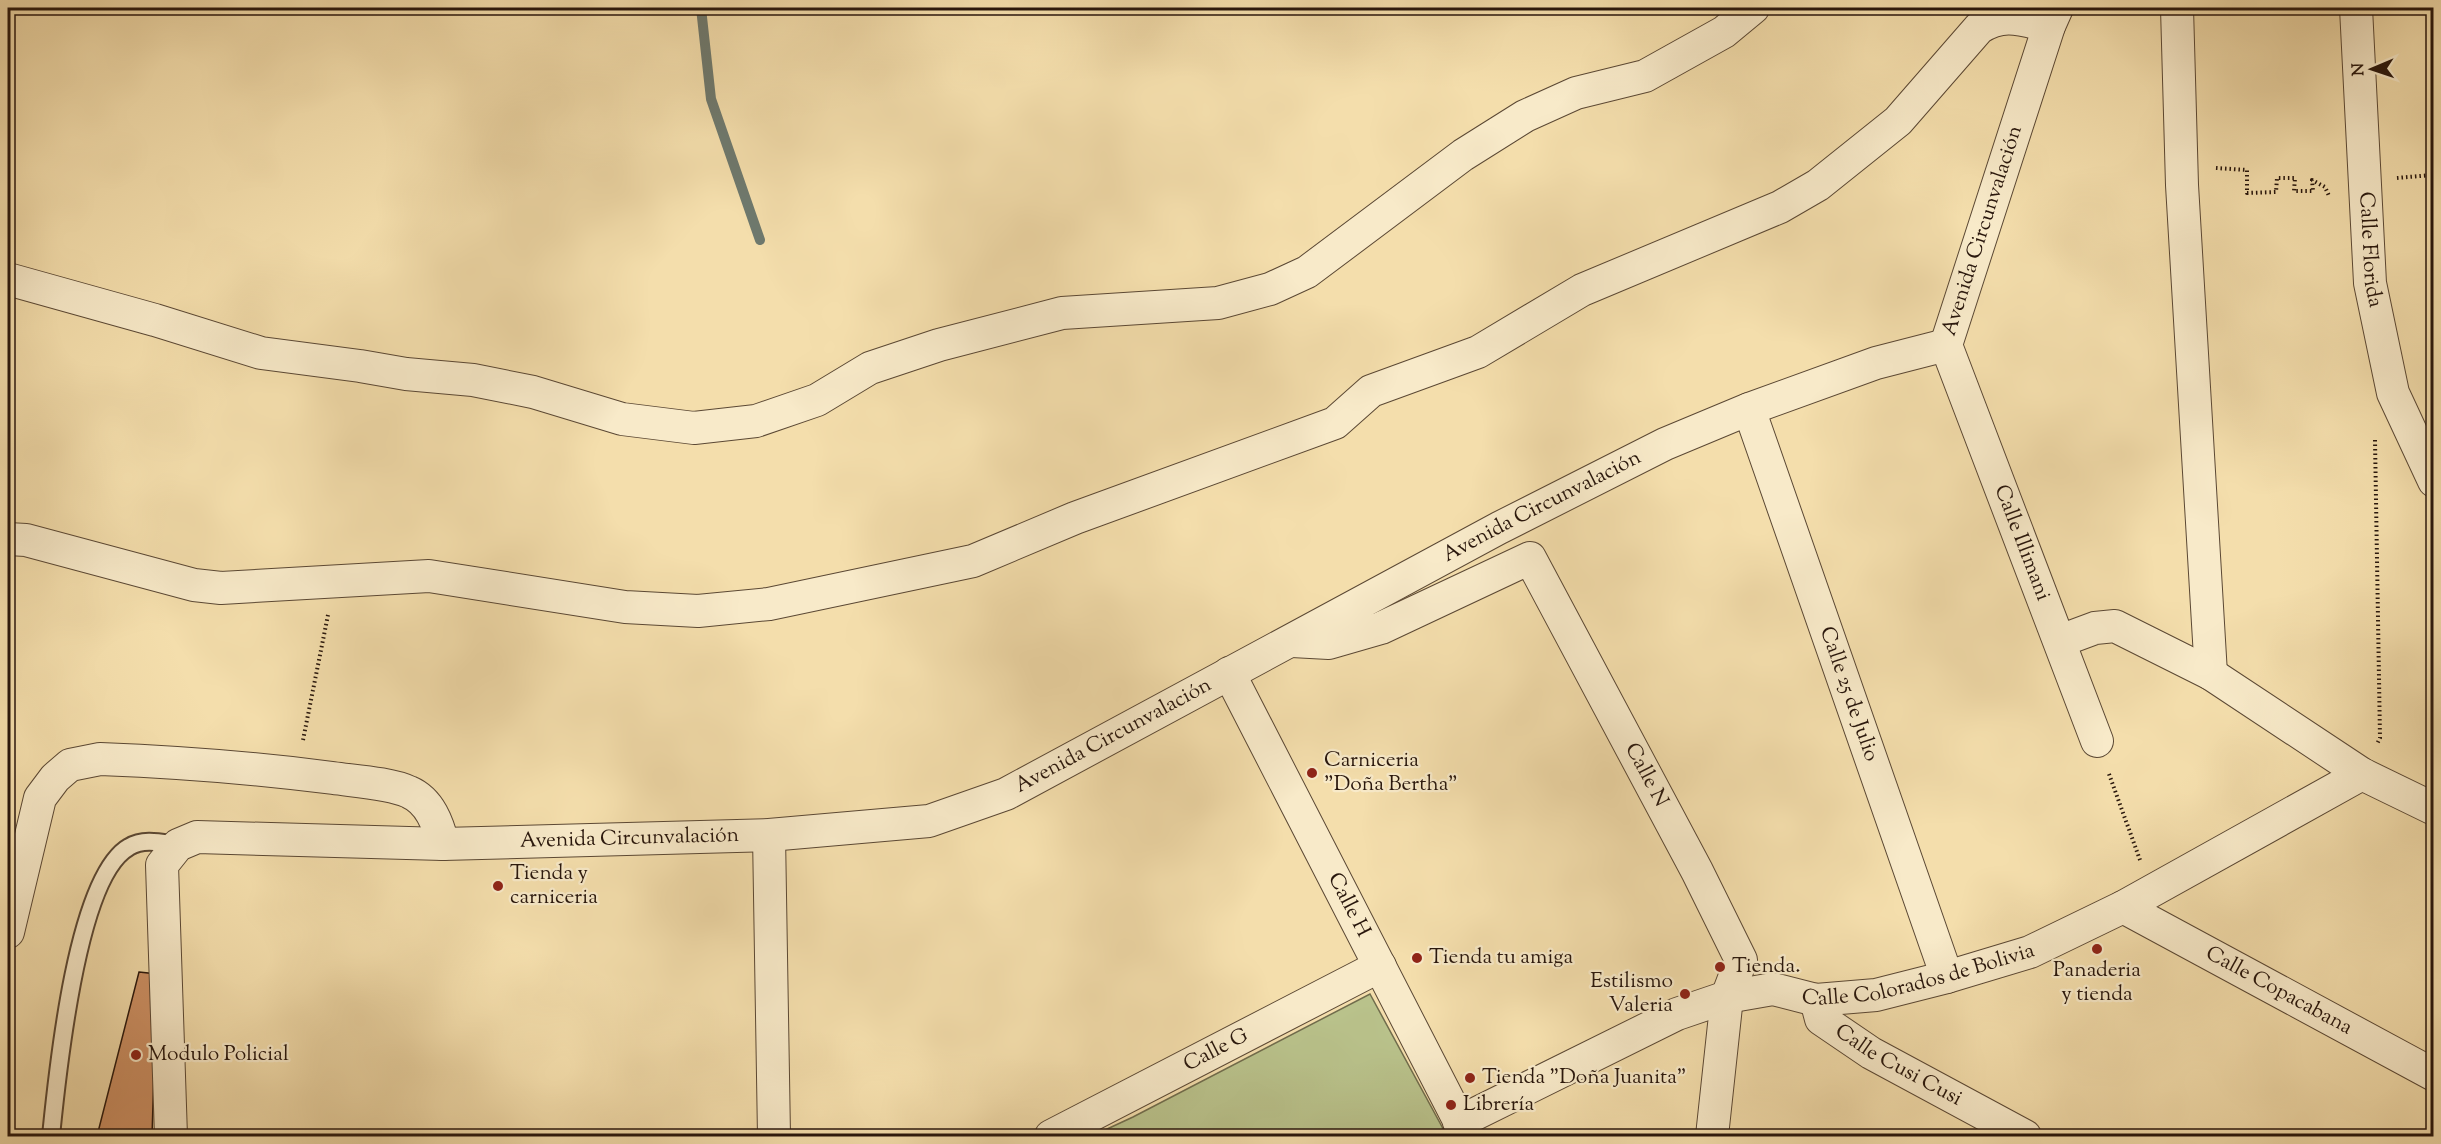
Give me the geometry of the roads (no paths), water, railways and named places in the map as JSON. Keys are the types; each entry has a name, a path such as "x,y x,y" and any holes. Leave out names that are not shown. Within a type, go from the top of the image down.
{"street":[{"path":"8,279 155,320 261,353 406,374 473,380 533,393 622,419 694,428 756,421 816,400 870,368 939,345 1062,314 1218,303 1270,289 1307,272 1463,155 1526,116 1576,93 1645,76 1724,32 1753,8"},
{"path":"2177,8 2182,185 2211,674"},
{"name":"Calle Florida","path":"2356,8 2370,283 2394,393 2433,481"},
{"path":"8,539 26,540 194,585 221,588 429,576 625,607 698,611 769,604 973,561 1075,518 1335,423 1371,391 1478,352 1582,290 1780,207 1818,185 1898,122 1979,28 1989,22 2007,17 2053,17"},
{"name":"Avenida Circunvalación","path":"178,844 197,837 443,843 769,835 929,821 1006,794 1499,528 1645,454 1749,409 1876,363 1947,345 2053,17"},
{"name":"Calle Illimani","path":"1947,345 2097,741"},
{"name":"Calle 25 de Julio","path":"1749,409 1947,977"},
{"name":"Calle N","path":"1288,641 1329,643 1381,628 1530,558 1697,872 1741,960 1727,997 1712,1137"},
{"path":"2060,641 2095,628 2115,626 2211,674 2362,774 2433,809"},
{"name":"Calle H","path":"1229,673 1463,1130"},
{"path":"8,932 40,798 55,778 70,765 100,759 297,773 369,783 410,792 427,805 438,824 443,843"},
{"name":"Calle Colorados de Bolivia","path":"1463,1130 1677,1014 1727,997 1773,989 1816,1000 1876,995 2030,952 2123,907 2362,774"},
{"path":"769,835 774,1137"},
{"path":"171,1137 162,865 178,844"},
{"name":"Calle Copacabana","path":"2123,907 2433,1075"},
{"name":"Calle G","path":"1051,1137 1380,966"},
{"name":"Calle Cusi Cusi","path":"1816,1000 1821,1019 1871,1053 2025,1137"}],"lane":[{"path":"51,1137 61,1044 83,933 99,890 114,862 129,847 149,841 178,844"}],"waterway":[{"path":"701,8 711,99 760,240"}],"place":[{"name":"Carniceria \"Doña Bertha\"","path":"1312,773"},
{"name":"Tienda y carniceria","path":"498,886"},
{"name":"Panaderia y tienda","path":"2097,949"},
{"name":"Tienda tu amiga","path":"1417,958"},
{"name":"Tienda.","path":"1720,967"},
{"name":"Estilismo Valeria","path":"1685,994"},
{"name":"Modulo Policial","path":"136,1055"},
{"name":"Tienda \"Doña Juanita\"","path":"1470,1078"},
{"name":"Librería","path":"1451,1105"}]}
